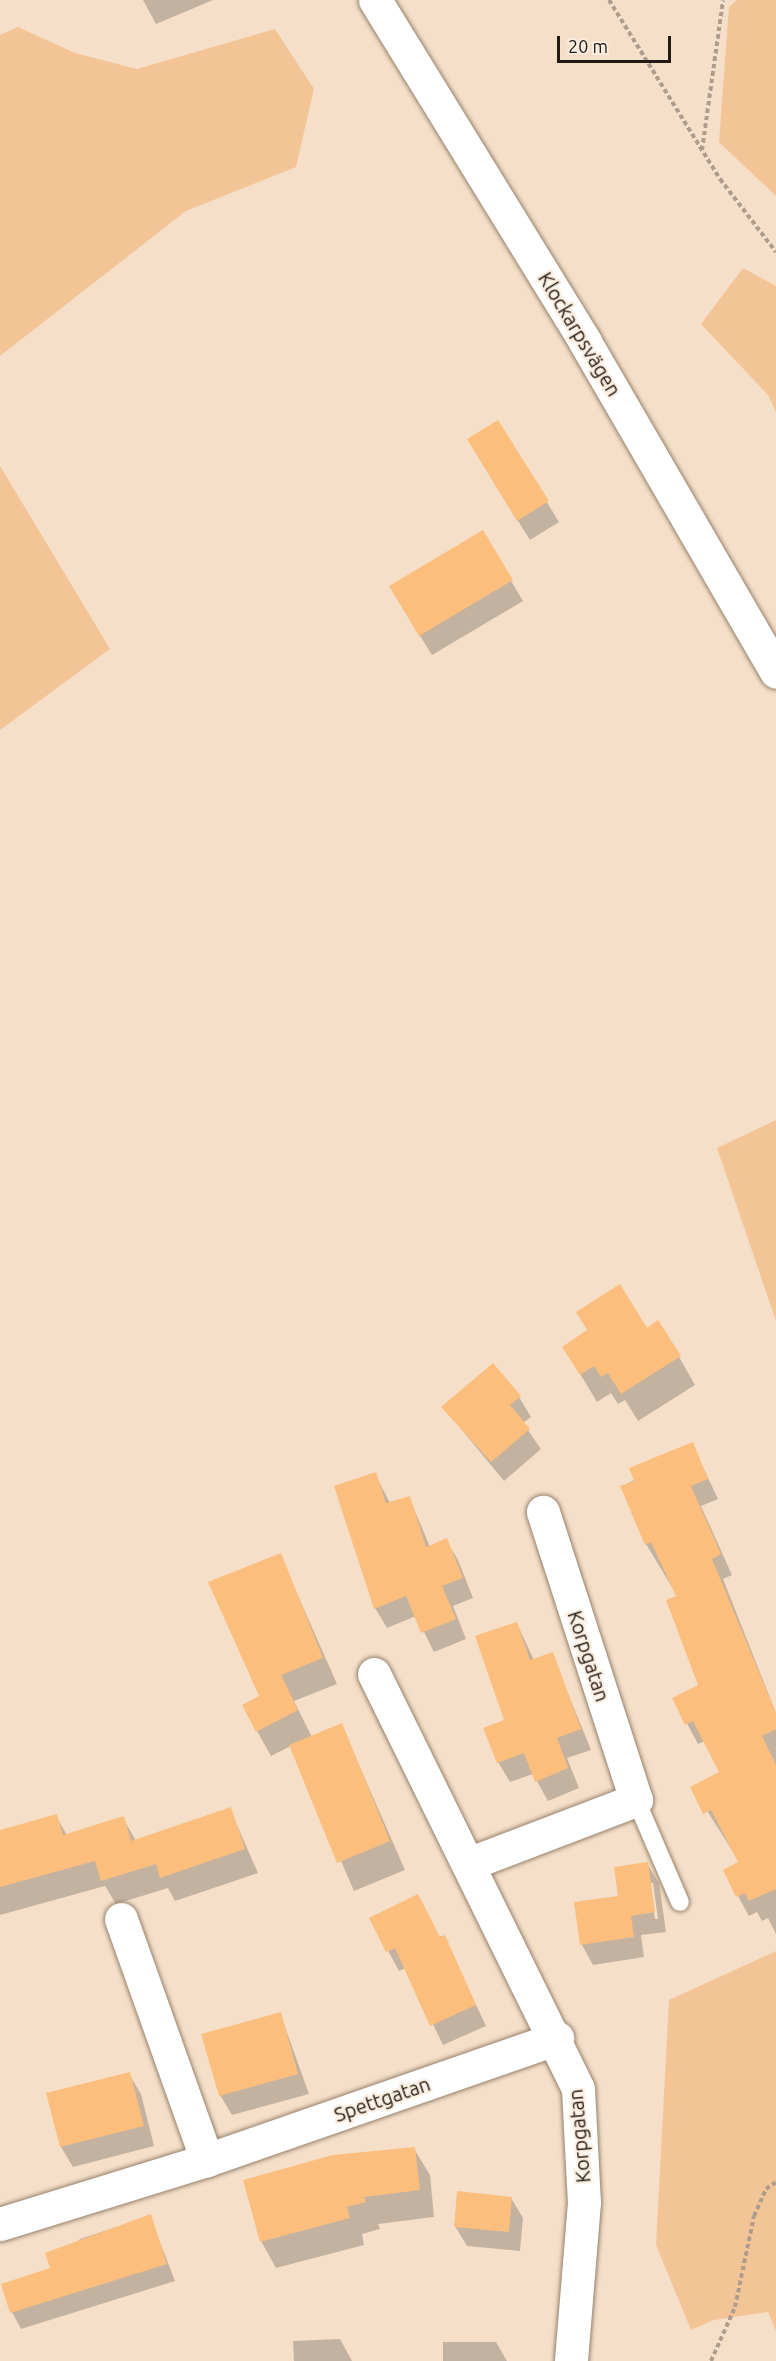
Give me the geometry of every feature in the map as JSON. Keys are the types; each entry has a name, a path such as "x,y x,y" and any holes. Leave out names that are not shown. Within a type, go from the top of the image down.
{"street":[{"name":"Klockarpsvägen","path":"375,0 585,342 776,672"},
{"name":"Korpgatan","path":"543,1512 636,1800"},
{"name":"Korpgatan","path":"374,1674 557,2038 578,2089 584,2146 571,2361"},
{"path":"468,1864 636,1800"},
{"path":"121,1919 207,2160"},
{"name":"Spettgatan","path":"0,2224 207,2160 557,2038"}],"lane":[{"path":"636,1800 680,1902"}],"path":[{"path":"609,0 702,151 776,252"},
{"path":"702,151 723,0"},
{"path":"711,2361 735,2307 754,2216 766,2189 776,2182"}],"shaded area":[{"path":"737,0 776,0 776,196 719,142 729,7"},
{"path":"18,27 75,53 137,69 275,29 314,89 296,167 186,211 0,356 0,35"},
{"path":"743,268 776,286 776,412 768,395 701,324"},
{"path":"0,466 110,649 0,730"},
{"path":"776,1120 776,1321 717,1148"},
{"path":"776,1951 776,2331 768,2312 714,2320 691,2330 656,2245 669,2000"}],"building":[{"path":"498,420 549,501 517,521 467,439"},
{"path":"483,530 513,580 419,636 389,586"},
{"path":"620,1284 647,1328 658,1320 681,1356 621,1394 608,1373 601,1377 594,1366 580,1375 562,1347 587,1330 576,1312"},
{"path":"493,1363 521,1396 510,1405 530,1429 491,1462 441,1407"},
{"path":"693,1442 708,1479 691,1486 721,1554 712,1559 776,1713 776,1729 762,1736 776,1765 776,1889 749,1901 745,1893 736,1897 723,1870 738,1862 711,1810 703,1814 690,1787 719,1772 693,1721 685,1725 672,1698 698,1685 666,1600 676,1596 651,1542 645,1545 620,1486 634,1481 629,1468"},
{"path":"376,1472 386,1503 410,1496 426,1547 447,1538 463,1578 442,1586 456,1619 421,1633 406,1596 374,1609 334,1486"},
{"path":"281,1553 323,1658 281,1675 298,1710 256,1732 242,1705 259,1696 208,1582"},
{"path":"517,1622 530,1660 553,1652 581,1729 557,1738 568,1768 535,1782 524,1753 497,1763 483,1728 504,1720 475,1636"},
{"path":"342,1723 390,1841 337,1863 289,1745"},
{"path":"231,1807 245,1849 160,1878 156,1864 101,1881 95,1861 0,1887 0,1830 57,1814 63,1835 124,1816 131,1841"},
{"path":"648,1862 655,1912 631,1916 634,1937 580,1945 574,1902 618,1896 614,1867"},
{"path":"418,1894 440,1937 445,1935 476,2005 430,2026 395,1948 386,1952 369,1918"},
{"path":"281,2012 298,2074 219,2096 201,2034"},
{"path":"130,2072 144,2126 60,2147 46,2093"},
{"path":"415,2147 420,2190 364,2197 366,2202 347,2207 350,2218 260,2242 243,2180 333,2155"},
{"path":"457,2191 512,2197 509,2232 454,2227"},
{"path":"151,2214 167,2264 10,2313 1,2284 50,2268 45,2253"}]}
